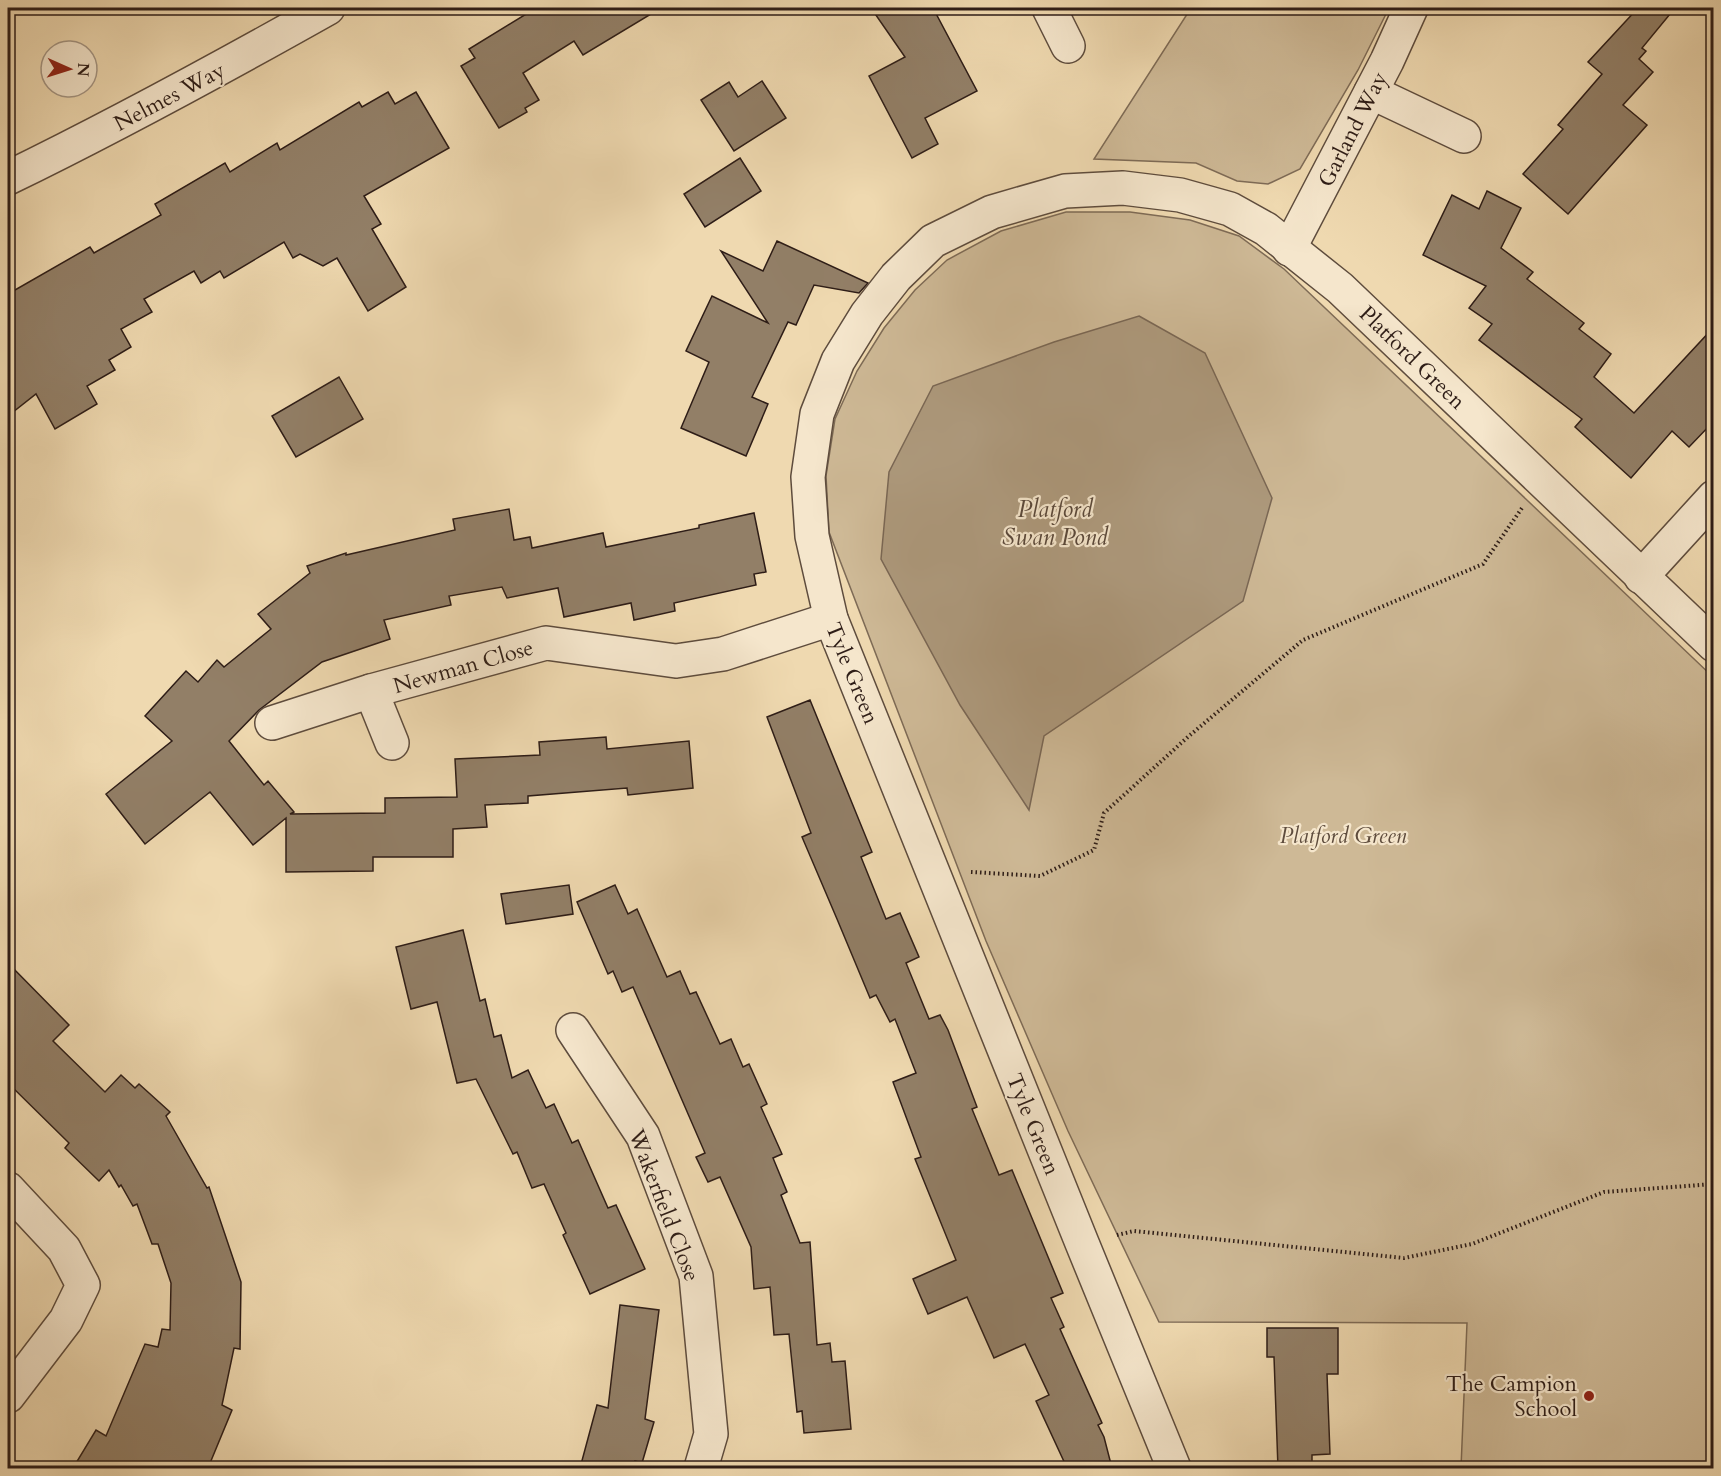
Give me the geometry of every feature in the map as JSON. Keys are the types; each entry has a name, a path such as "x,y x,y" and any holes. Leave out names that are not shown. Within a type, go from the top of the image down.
{"street":[{"name":"Nelmes Way","path":"8,178 104,131 328,8"},
{"path":"1049,8 1068,46"},
{"name":"Garland Way","path":"1289,249 1371,92 1411,8"},
{"path":"1371,92 1464,136"},
{"name":"Tyle Green","path":"1174,1468 831,619 812,536 808,477 817,414 838,361 867,314 896,277 933,241 992,212 1065,191 1124,188 1180,195 1230,209 1266,229 1289,249"},
{"name":"Platford Green","path":"1289,249 1340,288 1713,645"},
{"path":"1641,577 1713,497"},
{"name":"Newman Close","path":"272,723 371,691 546,643 676,661 723,654 831,619"},
{"path":"371,691 392,743"},
{"name":"Wakerfield Close","path":"573,1030 643,1136 696,1276 711,1434 701,1468"},
{"path":"8,1189 64,1249 83,1285 66,1320 8,1396"}],"path":[{"path":"932,869 1040,876 1094,850 1104,813 1189,736 1303,640 1483,564 1541,481"},
{"path":"1082,1243 1134,1231 1404,1258 1472,1244 1604,1192 1713,1184"}],"green space":[{"path":"1191,8 1389,8 1358,70 1300,169 1268,184 1237,181 1196,163 1094,159"},
{"name":"Platford Green","path":"1066,212 1130,212 1190,220 1239,236 1284,269 1713,677 1713,1468 1461,1468 1467,1323 1159,1322 1068,1131 986,941 829,532 826,476 835,419 857,371 884,328 915,290 947,260 1001,231"}],"water":[{"name":"Platford Swan Pond","path":"1139,316 1205,353 1272,498 1243,601 1044,736 1029,810 960,705 881,559 889,472 933,386 1054,342"}],"building":[{"path":"536,8 661,8 583,55 574,41 523,73 539,100 525,108 527,112 499,128 461,66 475,58 469,49"},
{"path":"871,8 933,8 977,91 925,118 938,144 912,158 869,76 905,57"},
{"path":"1638,8 1675,8 1642,48 1646,51 1639,59 1653,72 1623,105 1647,125 1568,214 1523,174 1563,129 1558,125 1602,74 1588,62"},
{"path":"762,81 786,118 734,151 701,100 729,82 738,97"},
{"path":"388,92 395,104 416,92 449,148 364,196 381,224 372,229 406,287 368,311 337,258 323,266 300,254 293,258 284,242 224,278 220,271 201,283 194,271 144,299 152,312 121,329 131,347 109,360 115,370 87,386 97,404 55,429 36,394 8,416 8,294 90,247 94,253 161,215 155,204 225,163 230,172 277,143 280,150 359,102 362,107"},
{"path":"740,158 761,191 705,227 684,194"},
{"path":"1487,191 1521,208 1501,248 1533,272 1527,279 1584,323 1579,329 1611,354 1594,377 1634,413 1713,328 1713,422 1689,447 1672,431 1631,478 1575,427 1582,419 1479,340 1492,324 1469,308 1486,286 1423,255 1452,195 1479,209"},
{"path":"777,241 868,283 859,293 814,285 796,325 788,322 752,397 768,404 746,456 681,428 709,362 686,351 712,296 768,323 721,251 763,271"},
{"path":"339,377 363,419 296,457 272,416"},
{"path":"509,509 514,540 530,537 532,548 603,533 606,547 699,528 699,525 754,513 766,572 754,574 756,585 674,603 675,611 634,620 631,603 564,617 558,588 507,598 502,587 449,596 451,605 384,620 390,639 322,662 259,710 229,741 264,785 268,781 294,812 290,814 385,813 385,798 457,797 455,759 540,755 539,742 606,737 607,749 689,741 693,788 628,795 627,788 528,796 528,803 485,805 487,827 453,829 453,857 373,857 373,871 286,872 286,818 253,845 210,792 145,844 106,794 172,741 145,716 186,671 198,682 217,660 224,667 271,629 258,614 310,573 307,566 346,553 346,555 455,530 453,519"},
{"path":"810,700 872,852 861,857 886,919 900,913 919,957 906,963 929,1019 940,1015 948,1030 977,1107 972,1109 999,1175 1012,1170 1063,1293 1051,1298 1064,1327 1060,1329 1102,1423 1098,1425 1104,1437 1112,1468 1067,1468 1036,1401 1049,1395 1025,1344 994,1358 967,1297 928,1314 913,1279 956,1260 915,1159 921,1157 893,1082 916,1073 895,1019 890,1022 876,995 870,998 802,837 811,833 767,717"},
{"path":"569,885 573,914 506,924 501,894"},
{"path":"615,885 628,914 637,909 667,977 680,971 690,994 696,992 720,1044 731,1039 743,1067 749,1064 767,1104 761,1107 782,1154 773,1158 787,1192 781,1195 800,1243 810,1242 817,1345 830,1343 832,1362 845,1361 851,1429 804,1433 802,1411 797,1412 789,1334 774,1335 770,1287 754,1289 751,1247 720,1177 708,1182 696,1157 705,1153 633,987 622,992 613,971 608,974 577,902"},
{"path":"463,930 480,1001 485,999 494,1037 501,1035 512,1078 528,1070 546,1108 554,1104 572,1143 578,1140 608,1208 616,1205 645,1269 590,1294 563,1235 566,1233 544,1184 532,1188 517,1152 513,1154 476,1079 457,1083 437,1002 411,1009 396,947"},
{"path":"8,963 69,1025 53,1041 105,1092 121,1075 135,1088 139,1084 170,1112 166,1116 207,1188 209,1187 241,1282 240,1349 234,1348 222,1405 232,1410 208,1468 73,1468 96,1430 106,1436 145,1344 158,1347 162,1329 170,1330 171,1283 158,1244 152,1244 137,1204 133,1206 109,1170 99,1181 65,1148 69,1143 8,1083"},
{"path":"620,1305 659,1310 645,1419 654,1422 642,1463 635,1461 633,1468 580,1468 597,1405 608,1408"},
{"path":"1267,1328 1338,1328 1338,1374 1327,1374 1330,1454 1312,1455 1312,1468 1278,1468 1274,1357 1267,1357"}],"place":[{"name":"The Campion School","path":"1589,1396"}]}
